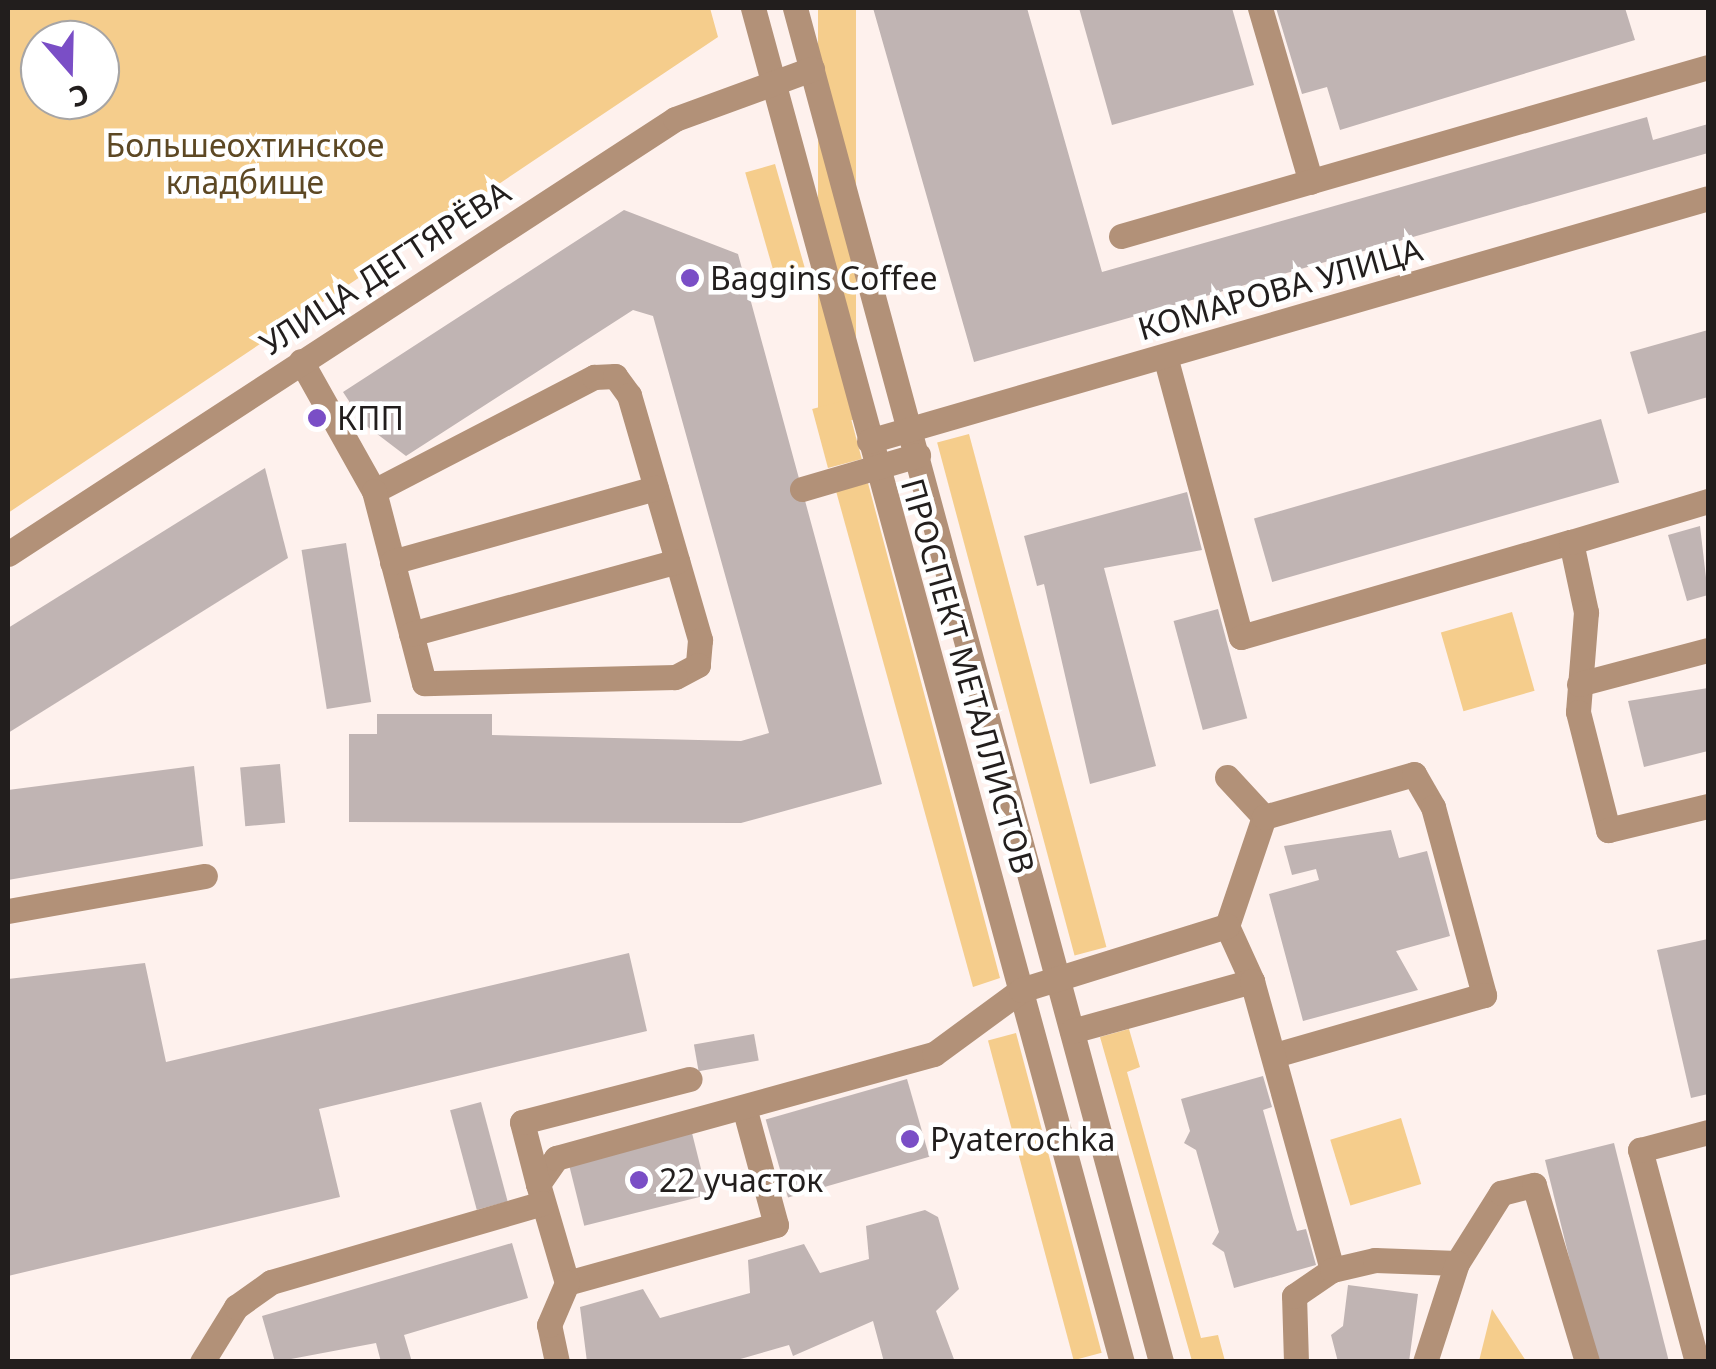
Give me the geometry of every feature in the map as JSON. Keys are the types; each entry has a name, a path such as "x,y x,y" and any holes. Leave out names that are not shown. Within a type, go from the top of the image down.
{"street":[{"name":"ПРОСПЕКТ МЕТАЛЛИСТОВ","path":"753,8 1122,1362"},
{"name":"ПРОСПЕКТ МЕТАЛЛИСТОВ","path":"796,8 1162,1362"},
{"path":"1260,8 1310,182"},
{"path":"1121,236 1708,66"},
{"name":"УЛИЦА ДЕГТЯРЁВА","path":"8,554 675,119 772,80 812,70"},
{"name":"КОМАРОВА УЛИЦА","path":"869,441 1708,198"},
{"path":"1164,356 1241,637 1708,501"},
{"path":"301,361 374,492 424,683 675,677 702,654 629,394 605,374 374,492"},
{"path":"802,489 918,455"},
{"path":"392,562 656,488"},
{"path":"1571,542 1586,612 1579,684 1608,830 1708,806"},
{"path":"411,634 677,561"},
{"path":"1579,684 1708,650"},
{"path":"1264,817 1414,774 1433,807 1484,995 1278,1054"},
{"path":"1227,777 1264,817"},
{"path":"1264,817 1228,926 1278,1054 1332,1270"},
{"path":"8,911 205,876"},
{"path":"202,1362 236,1307 271,1282 540,1193 556,1158 934,1054 953,1026 1021,990 1228,926"},
{"path":"1072,1031 1252,981"},
{"path":"557,1362 550,1325 566,1283 522,1122 690,1078"},
{"path":"566,1283 776,1225 744,1108"},
{"path":"1697,1362 1640,1150 1708,1132"},
{"path":"1425,1362 1457,1263 1501,1193 1534,1185 1587,1362"},
{"path":"1296,1362 1294,1296 1332,1270 1375,1260 1457,1263"}],"green space":[{"name":"Большеохтинское кладбище","path":"8,8 710,8 718,37 8,513"},
{"path":"818,8 856,8 856,420 818,420"},
{"path":"775,164 805,270 776,278 745,173"},
{"path":"846,400 862,459 828,468 812,409"},
{"path":"969,434 1106,947 1075,955 937,443"},
{"path":"868,483 1000,978 973,987 836,491"},
{"path":"1512,612 1535,691 1463,711 1441,632"},
{"path":"1129,1029 1140,1067 1127,1072 1201,1338 1218,1335 1225,1361 1192,1361 1100,1037"},
{"path":"1016,1033 1102,1353 1074,1360 988,1041"},
{"path":"1401,1118 1421,1184 1350,1206 1330,1140"},
{"path":"1492,1309 1526,1361 1479,1361"}],"building":[{"path":"873,8 1027,8 1102,272 1647,117 1653,140 1708,124 1708,153 974,362"},
{"path":"1079,8 1232,8 1254,85 1112,125"},
{"path":"1276,8 1625,8 1635,40 1340,130 1327,87 1302,94"},
{"path":"624,210 738,254 882,784 741,823 349,822 349,734 377,734 377,714 492,714 492,735 741,741 769,733 653,316 633,310 406,456 364,424 343,392"},
{"path":"1708,330 1708,397 1648,414 1630,352"},
{"path":"1601,419 1619,482 1272,582 1254,519"},
{"path":"265,468 288,558 8,733 8,628"},
{"path":"1187,492 1202,550 1104,568 1156,766 1090,784 1044,584 1037,586 1024,536"},
{"path":"1700,526 1708,595 1687,601 1668,535"},
{"path":"346,543 371,702 327,709 302,550"},
{"path":"1218,609 1247,718 1203,730 1174,621"},
{"path":"1708,688 1708,751 1644,767 1628,701"},
{"path":"280,764 285,823 245,826 240,767"},
{"path":"194,766 203,846 8,880 8,790"},
{"path":"1391,830 1399,858 1427,851 1450,936 1396,951 1418,990 1303,1021 1269,894 1319,880 1316,869 1292,875 1284,846"},
{"path":"1708,939 1708,1094 1691,1098 1657,950"},
{"path":"629,953 647,1031 319,1109 340,1197 8,1276 8,979 145,963 166,1062"},
{"path":"754,1034 759,1061 699,1071 694,1045"},
{"path":"1263,1076 1272,1107 1263,1110 1293,1218 1297,1231 1306,1229 1316,1265 1234,1288 1224,1252 1212,1244 1219,1232 1196,1150 1184,1143 1190,1131 1181,1099"},
{"path":"907,1079 929,1157 788,1197 766,1120"},
{"path":"481,1102 508,1201 477,1210 450,1110"},
{"name":"22 участок","path":"692,1133 707,1195 584,1226 569,1164"},
{"path":"1614,1143 1669,1362 1595,1362 1545,1160"},
{"path":"925,1210 938,1217 959,1289 936,1311 955,1362 884,1362 873,1321 793,1356 789,1345 730,1362 587,1362 580,1307 643,1289 660,1318 750,1293 748,1260 804,1244 820,1273 869,1259 866,1226"},
{"path":"512,1243 528,1298 404,1335 412,1362 381,1362 376,1343 275,1362 262,1316"},
{"path":"1348,1285 1418,1294 1409,1362 1338,1362 1331,1335 1343,1326"}],"place":[{"name":"Baggins Coffee","path":"690,278"},
{"name":"КПП","path":"317,418"},
{"name":"Pyaterochka","path":"910,1139"},
{"name":"22 участок","path":"639,1180"}]}
